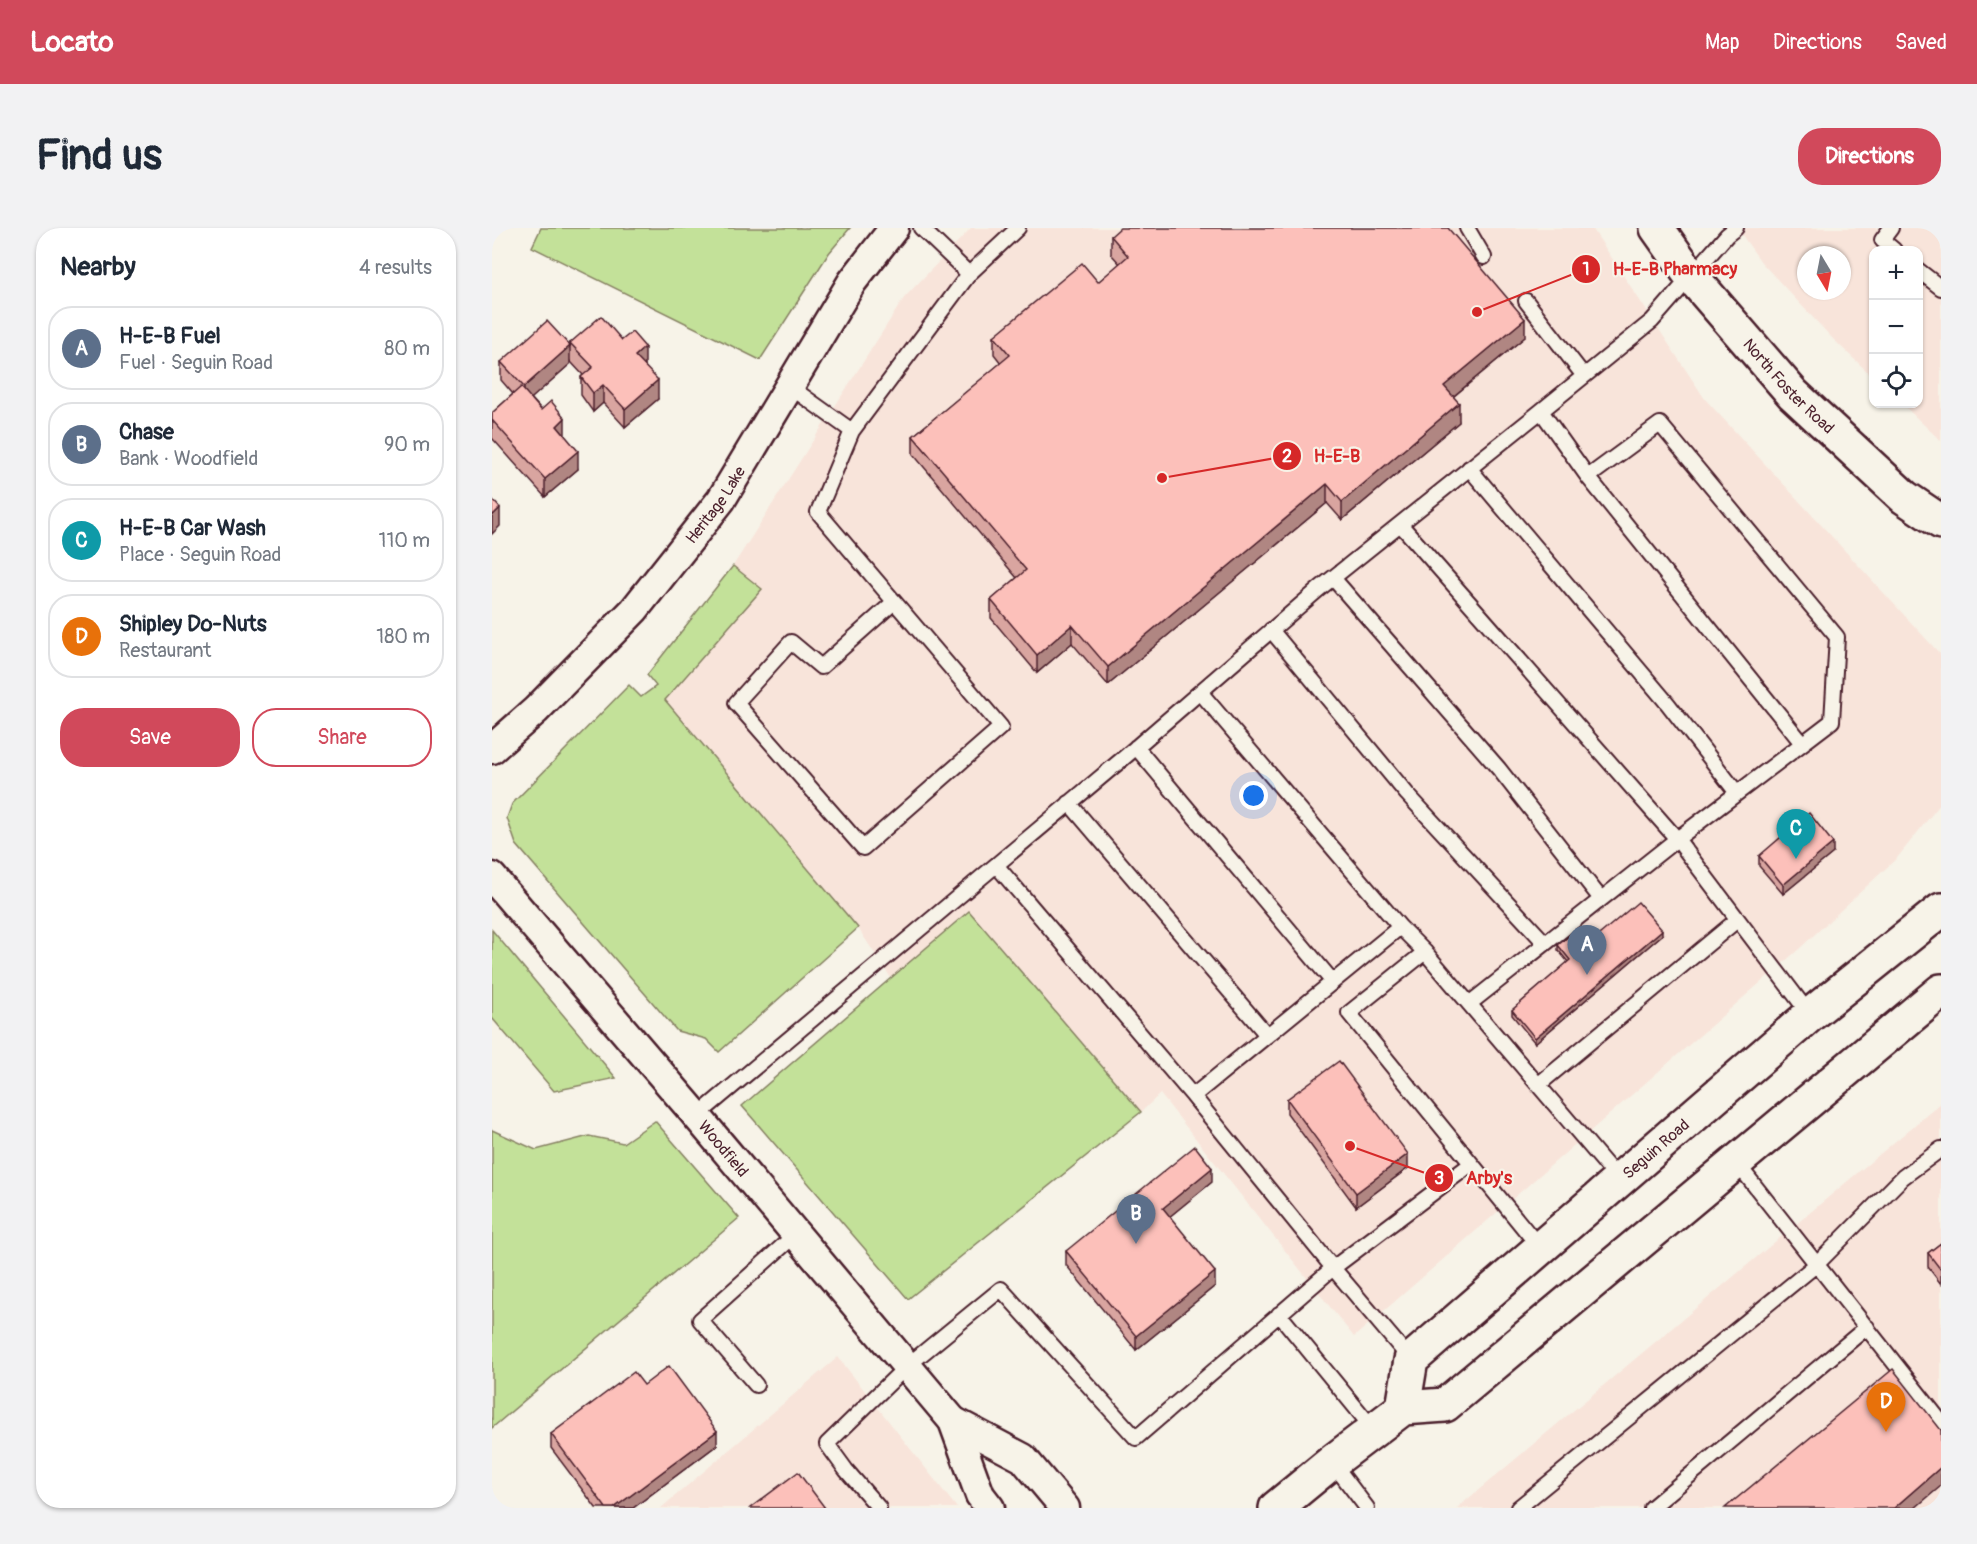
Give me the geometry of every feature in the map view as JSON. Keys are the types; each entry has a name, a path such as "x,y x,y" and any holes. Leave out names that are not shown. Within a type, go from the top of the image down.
{"main road":[{"name":"North Foster Road","path":"1657,228 1691,276 1792,394 1904,497 1941,522"},
{"name":"Seguin Road","path":"1411,1360 1810,1015 1941,910"},
{"path":"1276,1508 1403,1408 1445,1405 1941,991"},
{"path":"1403,1408 1411,1360"}],"street":[{"name":"Heritage Lake","path":"492,749 536,710 634,610 721,500 852,282 894,228"},
{"name":"Woodfield","path":"492,877 697,1116 953,1421 980,1495 990,1508"},
{"name":"Woodfield","path":"953,1421 1023,1458 1065,1508"}],"lane":[{"path":"921,228 969,274"},
{"path":"894,602 821,667 790,642 736,703 863,848 1001,727 818,512 852,431 969,274 1018,228"},
{"path":"1467,228 1484,257"},
{"path":"697,1116 1333,578 1652,321 1727,235 1736,228"},
{"path":"1889,246 1881,240 1891,228"},
{"path":"1923,274 1941,288"},
{"path":"1526,301 1584,375"},
{"path":"789,386 852,431"},
{"path":"1541,411 1588,477 1802,743"},
{"path":"1469,1004 1677,838 1832,721 1837,637 1660,424 1588,477"},
{"path":"1469,468 1668,704 1737,793"},
{"path":"1400,524 1677,838 1810,1015"},
{"path":"1333,578 1499,769 1601,899"},
{"path":"1271,630 1407,794 1545,944"},
{"path":"1200,692 1619,1180"},
{"path":"1136,747 1333,982"},
{"path":"1069,803 1267,1035"},
{"path":"996,865 1411,1360"},
{"path":"1538,1084 1737,920"},
{"path":"1192,1096 1400,927"},
{"path":"1425,952 1349,1013 1540,1248"},
{"path":"1518,1508 1817,1264 1903,1177 1941,1149"},
{"path":"1736,1162 1941,1422"},
{"path":"879,1508 827,1444 907,1366 1000,1289 1136,1438 1333,1268 1471,1164"},
{"path":"756,1385 700,1320 796,1234"},
{"path":"1279,1314 1374,1430"},
{"path":"1651,1508 1867,1328"},
{"path":"1332,1462 1367,1508"}],"shaded area":[{"path":"971,228 1592,228 1705,399 1941,655 1941,803 1897,858 1799,949 1354,1337 1160,1094 1141,1112 969,911 891,978 858,928 665,700 762,589 733,566 904,298"},
{"path":"1737,228 1941,228 1941,441 1906,408 1923,408 1923,246 1869,246 1869,373 1833,339 1761,262"},
{"path":"1941,1103 1941,1508 1457,1508"},
{"path":"838,1357 957,1508 661,1508"}],"green space":[{"path":"541,228 850,228 829,253 760,360 532,247"},
{"path":"733,566 762,589 665,700 858,928 719,1052 706,1039 677,1031 516,844 507,818 512,804 629,685 641,697 656,686 647,675"},
{"path":"969,911 1141,1112 908,1299 742,1106"},
{"path":"492,930 616,1078 554,1091 492,1018"},
{"path":"655,1121 739,1218 492,1428 492,1130 536,1150 589,1136 623,1143"}],"building":[{"path":"1120,228 1448,228 1525,319 1444,386 1459,403 1342,502 1327,484 1108,667 1072,625 1037,655 991,600 1026,570 913,436 1010,355 994,336 1082,263 1098,282 1128,256 1111,236"},
{"path":"601,316 622,340 632,332 645,347 635,356 658,380 625,409 603,385 593,393 581,377 593,367 570,343"},
{"path":"547,321 570,346 524,387 501,362"},
{"path":"521,387 541,410 551,401 565,418 557,426 578,451 545,479 492,420 492,413"},
{"path":"492,499 500,508 492,516"},
{"path":"1809,813 1833,843 1783,885 1759,856"},
{"path":"1638,902 1662,930 1535,1038 1512,1010 1570,960 1558,945 1568,937 1580,951"},
{"path":"1339,1061 1408,1154 1356,1193 1287,1099"},
{"path":"1195,1146 1212,1168 1163,1208 1215,1272 1136,1336 1066,1251"},
{"path":"1941,1243 1941,1270 1928,1253"},
{"path":"669,1366 717,1431 614,1508 606,1508 551,1434 634,1372 644,1385"},
{"path":"1893,1369 1941,1430 1941,1467 1894,1508 1725,1508"},
{"path":"798,1472 825,1508 750,1508"}],"place":[{"name":"H-E-B Pharmacy","path":"1477,312"},
{"name":"H-E-B","path":"1162,478"},
{"name":"H-E-B Car Wash","path":"1796,859"},
{"name":"H-E-B Fuel","path":"1587,975"},
{"name":"Arby's","path":"1350,1146"},
{"name":"Chase","path":"1136,1244"},
{"name":"Shipley Do-Nuts","path":"1886,1432"}]}
